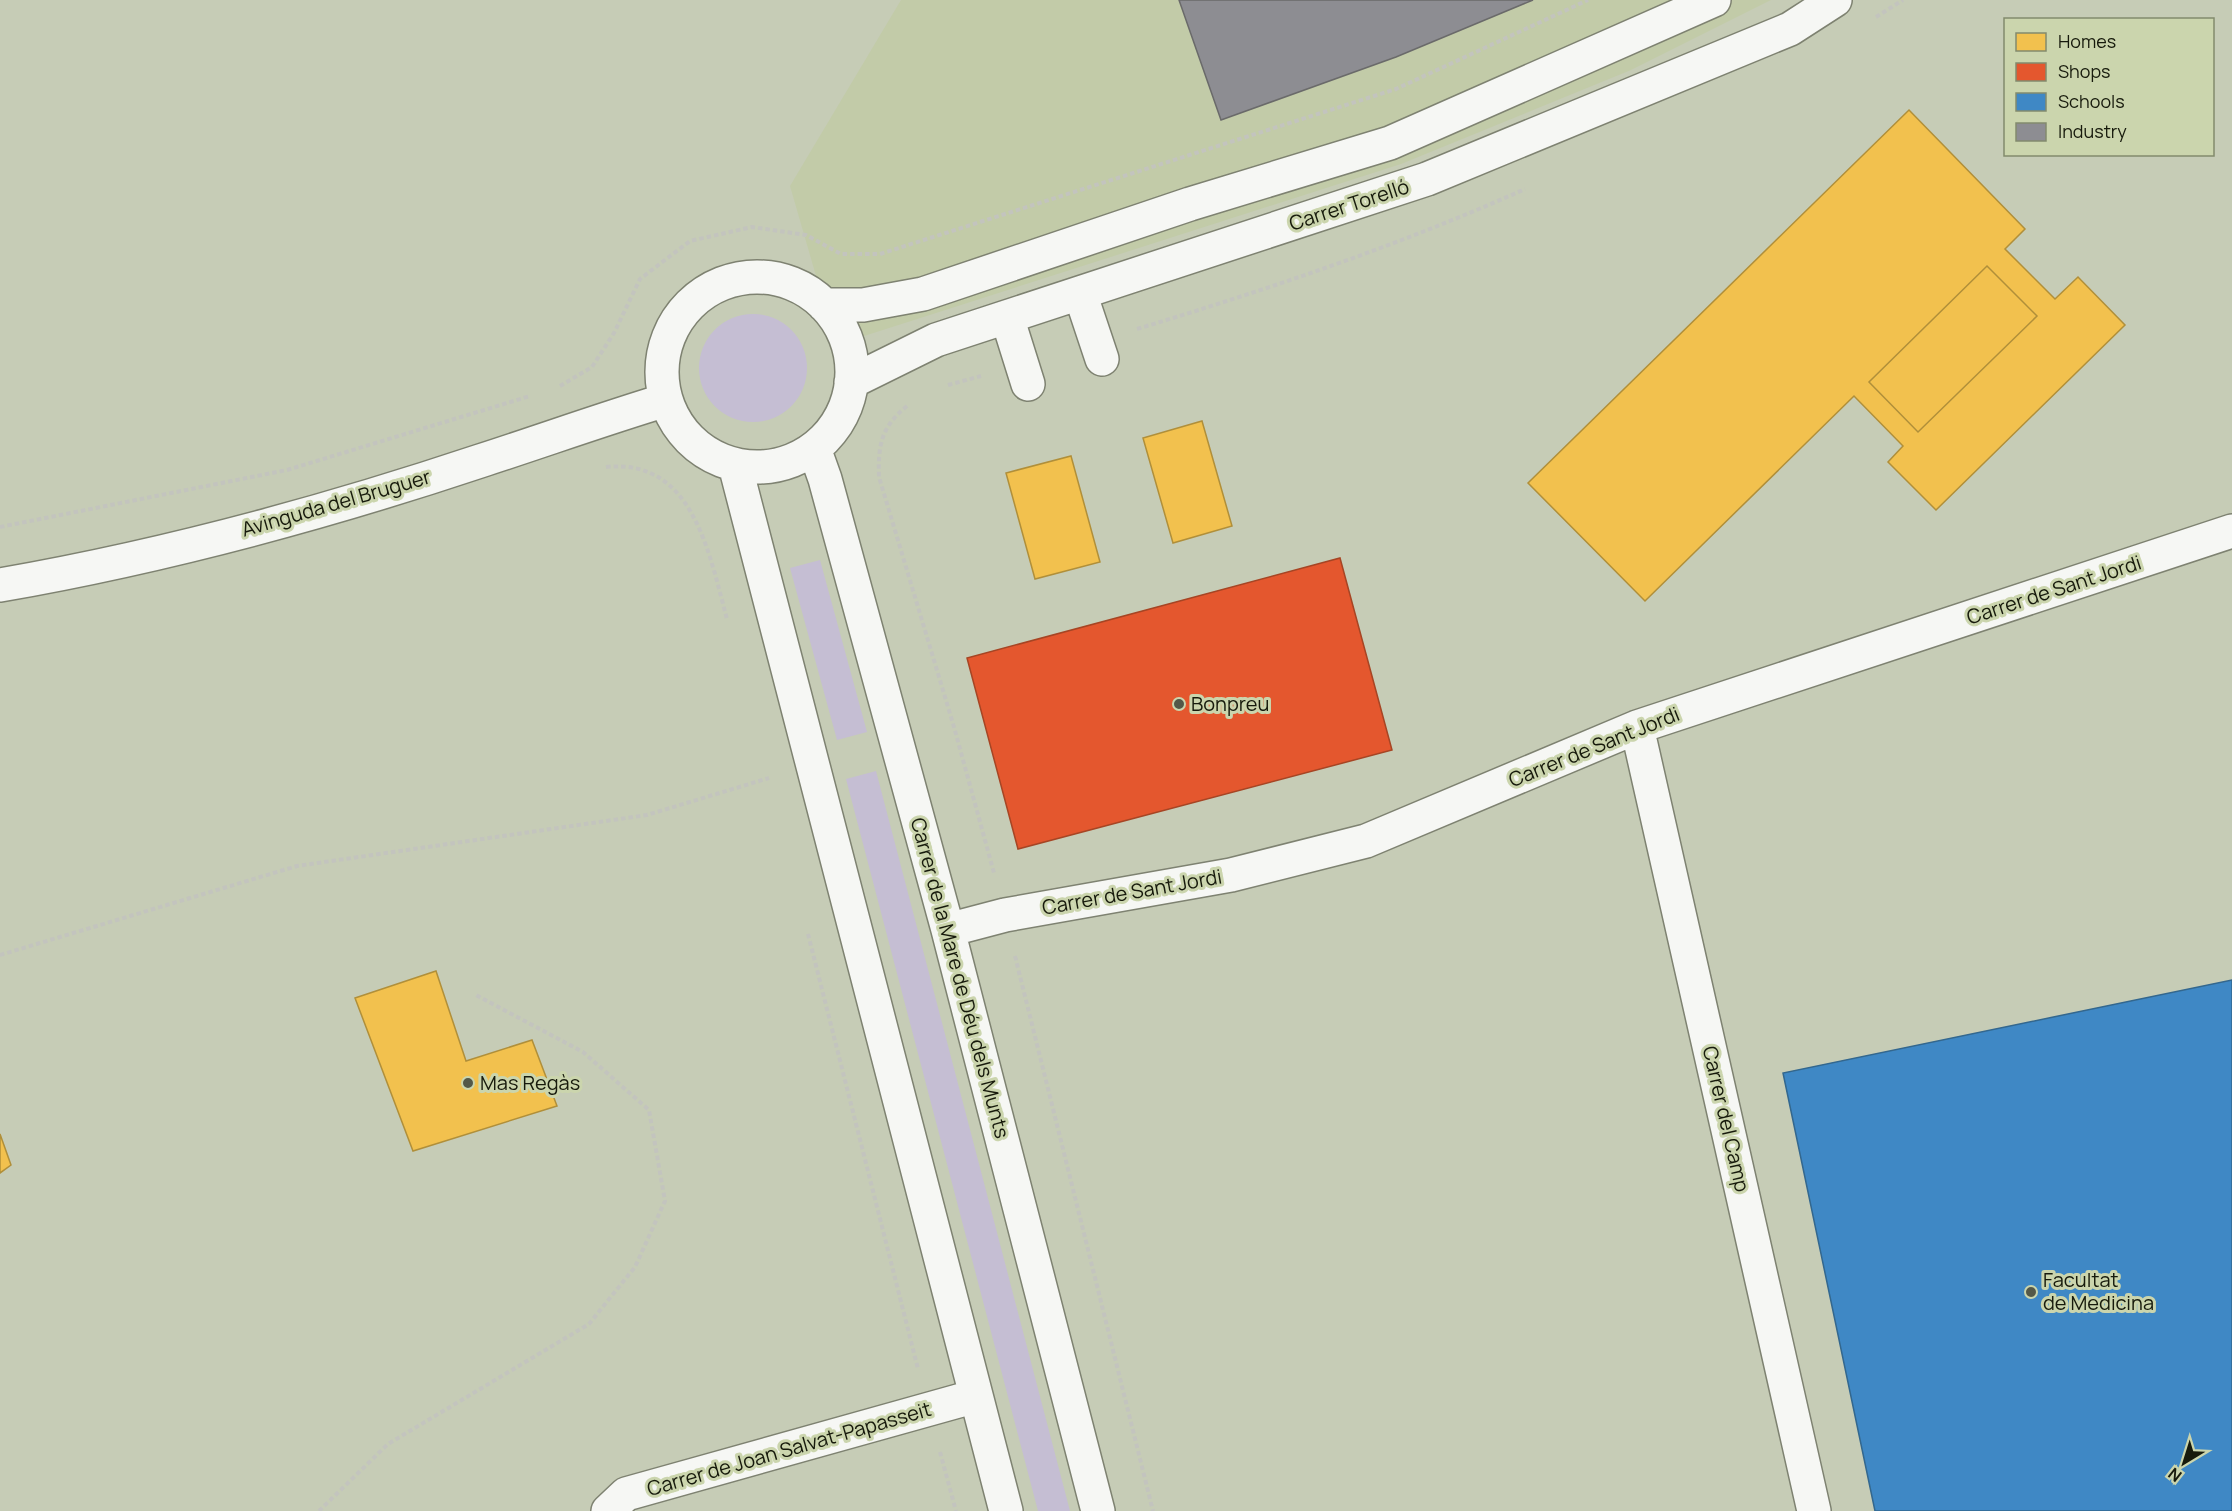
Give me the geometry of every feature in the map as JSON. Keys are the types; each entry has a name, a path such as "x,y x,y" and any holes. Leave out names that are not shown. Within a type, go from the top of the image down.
{"street":[{"path":"824,305 863,305 923,294 1190,204 1390,144 1714,0"},
{"name":"Carrer Torelló","path":"851,382 936,340 1427,179 1790,29 1835,0"},
{"path":"771,278 805,290 824,305 839,324 848,346 851,382 843,413 835,426 814,448 776,465 735,465 712,455 692,441 676,422 666,400 662,364 667,341 677,319 703,294 735,279 771,278"},
{"path":"1080,292 1102,359"},
{"path":"1007,317 1028,384"},
{"name":"Avinguda del Bruguer","path":"0,585 96,568 275,522 479,462 575,428 666,400"},
{"name":"Carrer de la Mare de Déu dels Munts","path":"814,448 825,479 948,930 1098,1511"},
{"path":"735,465 1006,1511"},
{"name":"Carrer de Sant Jordi","path":"948,930 1005,915 1231,875 1366,841 1637,727 2232,531"},
{"name":"Carrer del Camp","path":"1637,727 1814,1511"},
{"name":"Carrer de Joan Salvat-Papasseit","path":"622,1505 976,1396"}],"path":[{"path":"550,390 592,367 614,333 640,279 690,241 752,227 806,235 841,254 880,254 1396,90 1588,0"},
{"path":"938,389 948,385"},
{"path":"0,526 287,470 538,393"},
{"path":"911,402 890,420 878,450 879,477 954,727 1005,915 1153,1511"},
{"path":"604,467 627,465 662,476 693,513 714,569 728,624"},
{"path":"766,767 772,790"},
{"path":"0,955 297,866 647,815 769,778"},
{"path":"807,927 928,1410 956,1511"},
{"path":"319,1511 388,1444 589,1324 635,1267 665,1201 649,1110 583,1052 474,994"}],"shaded area":[{"path":"901,0 1771,0 1631,70 1401,164 836,345 790,186"},
{"path":"753,314 783,323 791,330 798,338 807,368 798,398 791,406 783,413 753,422 723,413 715,406 708,398 699,368 708,338 715,330 723,323"},
{"path":"820,560 867,732 837,740 790,568"},
{"path":"876,771 1070,1511 1038,1511 846,779"}],"building: Homes":[{"path":"1909,110 2025,229 2005,249 2055,299 2078,277 2125,325 1936,510 1888,462 1903,446 1854,396 1645,601 1528,483","holes":["1987,266 2037,316 1918,432 1869,382"]},
{"path":"1987,266 2037,316 1918,432 1869,382"},
{"path":"1202,421 1232,526 1173,543 1143,438"},
{"path":"1071,456 1100,562 1035,579 1006,473"},
{"name":"Mas Regàs","path":"436,971 466,1061 532,1040 557,1106 413,1151 355,998"},
{"path":"0,1134 11,1165 0,1173"}],"building: Shops":[{"name":"Bonpreu","path":"1340,558 1392,750 1018,849 967,658"}],"building: Schools":[{"name":"Facultat de Medicina","path":"2232,980 2232,1511 1875,1511 1783,1073"}],"building: Industry":[{"path":"1179,0 1533,0 1396,57 1221,120"}],"place":[{"name":"Bonpreu","path":"1179,704"},
{"name":"Mas Regàs","path":"468,1083"},
{"name":"Facultat de Medicina","path":"2031,1292"}]}
